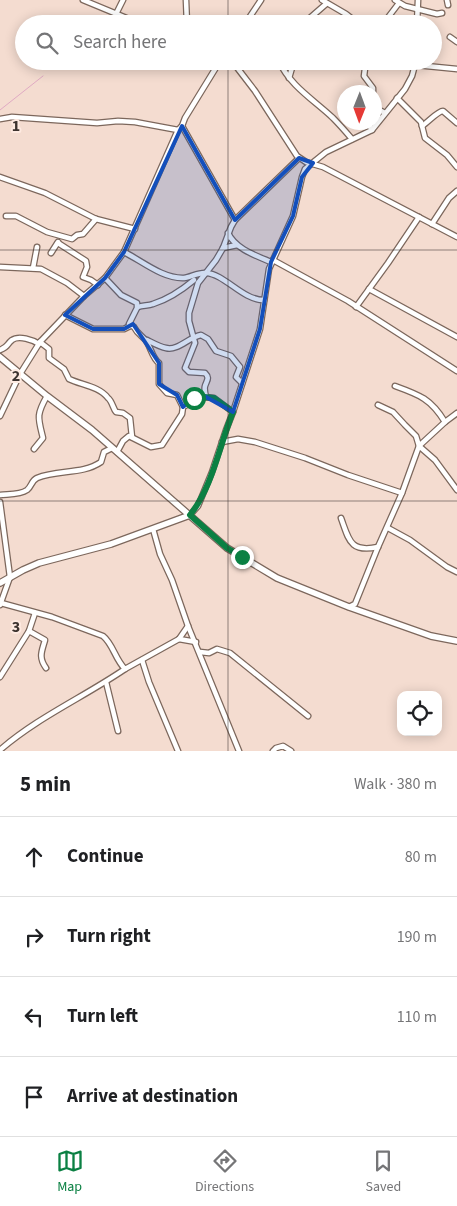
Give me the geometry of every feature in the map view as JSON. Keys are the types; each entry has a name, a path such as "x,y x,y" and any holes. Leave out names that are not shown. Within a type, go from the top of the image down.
{"main road":[{"path":"0,357 92,430 227,548 277,578 349,607 431,636 457,641"},
{"path":"0,582 39,563 111,544 190,515"}],"street":[{"path":"83,0 93,2 116,14 123,0"},
{"path":"186,0 187,15"},
{"path":"251,15 261,0"},
{"path":"418,0 418,15"},
{"path":"311,15 324,1 347,15"},
{"path":"389,15 397,2 405,6 437,14 442,13"},
{"path":"450,37 457,42"},
{"path":"442,67 457,69"},
{"path":"0,416 1,408 40,343 84,296 105,278 124,252 178,130 214,70"},
{"path":"239,70 299,158 324,167 457,237"},
{"path":"284,70 289,78 334,118 352,139"},
{"path":"289,78 291,70"},
{"path":"363,70 364,76 370,85"},
{"path":"382,118 398,98 414,70"},
{"path":"398,98 421,122 425,138 447,155 457,166"},
{"path":"422,126 438,112 444,110 457,123"},
{"path":"382,111 385,114"},
{"path":"0,119 12,117 97,123 135,122 178,130"},
{"path":"182,126 235,220"},
{"path":"190,515 198,506 233,412 260,329 272,261 293,216 305,169 326,152 372,130"},
{"path":"242,383 236,377 240,367 231,356 216,351 208,339 201,335 194,336 176,348 167,349 137,334 134,327 130,326 128,322 138,307 162,302 207,272 223,248 235,220 299,158"},
{"path":"0,177 45,194 96,218 135,229"},
{"path":"432,224 449,198 457,191"},
{"path":"6,216 16,216 48,232 72,239 82,234 96,218"},
{"path":"356,306 419,217"},
{"path":"228,233 231,240 237,245 272,261 356,306 457,371"},
{"path":"51,253 61,236"},
{"path":"58,243 86,261 87,266 83,277 98,285"},
{"path":"223,248 237,245"},
{"path":"34,268 37,247"},
{"path":"124,252 171,276 195,280 207,272"},
{"path":"0,267 34,268 51,273 84,296"},
{"path":"207,272 256,300 264,300"},
{"path":"105,278 120,295 137,303 138,307"},
{"path":"195,280 189,313 189,321 195,343 185,368 189,372 205,373 208,376 204,388 206,397"},
{"path":"369,289 457,337"},
{"path":"65,316 94,329 124,329 130,326"},
{"path":"0,350 7,347 16,338 33,340 40,343 49,349 49,358 64,369 69,379 85,384 102,393 109,398 116,412 130,418 132,437"},
{"path":"0,495 27,490 34,479 50,474 88,470 101,462 104,452 115,450 129,436 151,447 162,445 182,414 183,407 177,396 167,393 159,384 159,363 156,361 145,339"},
{"path":"395,386 410,391 432,404 444,422"},
{"path":"34,450 43,438 39,418 47,396"},
{"path":"183,407 192,402 195,396 206,397 214,398 233,412"},
{"path":"378,405 393,412 416,436 419,446 435,460 457,490"},
{"path":"349,607 355,604 378,547 388,528 419,446 444,422 457,413"},
{"path":"222,442 238,439 255,442 402,492"},
{"path":"0,502 10,577 0,604 52,617 103,636 125,668"},
{"path":"340,518 352,545 366,550 378,547"},
{"path":"388,528 410,540 457,572"},
{"path":"153,529 160,554 239,751"},
{"path":"0,677 29,632 35,613"},
{"path":"0,750 31,725 106,682 125,668 179,638 188,626"},
{"path":"29,632 45,640 41,649 40,659 46,668"},
{"path":"179,638 196,642"},
{"path":"200,652 209,653 217,649 230,653 308,716"},
{"path":"142,660 149,682 178,751"},
{"path":"106,682 118,731"},
{"path":"273,751 283,746 291,751"}],"highlighted area":[{"path":"182,126 235,220 299,158 313,163 302,177 293,216 271,262 260,329 233,412 206,397 195,397 183,407 177,395 159,384 159,363 133,324 124,329 93,329 65,315 105,278 124,252"}],"waterway":[{"path":"0,110 43,76"}],"route":[{"path":"194,398 195,396 214,398 233,412 198,506 190,515 227,548 242,557"}]}
